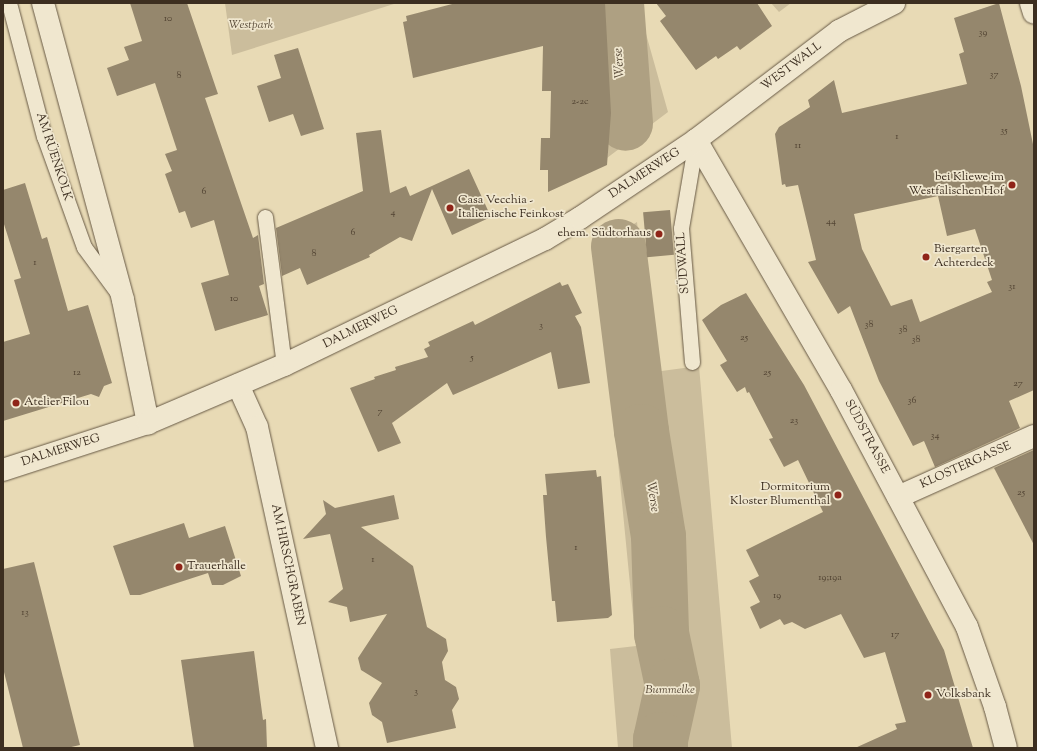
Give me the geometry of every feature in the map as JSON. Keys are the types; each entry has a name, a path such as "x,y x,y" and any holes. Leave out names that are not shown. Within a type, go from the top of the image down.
{"street":[{"name":"AM RÜENKOLK","path":"43,3 123,300 148,423"},
{"name":"WESTWALL","path":"696,140 839,31 894,3"},
{"path":"1032,3 1034,13"},
{"name":"DALMERWEG","path":"3,470 148,423 284,365 545,239 580,218 696,140"},
{"name":"SÜDSTRASSE","path":"696,140 840,390 898,496 966,627 995,707 1006,748"},
{"name":"AM HIRSCHGRABEN","path":"238,385 257,427 327,748"},
{"name":"KLOSTERGASSE","path":"898,496 1034,436"}],"lane":[{"name":"AM RÜENKOLK","path":"9,3 44,136 84,247 123,300"},
{"name":"SÜDWALL","path":"692,362 681,228 696,140"},
{"path":"265,217 284,365"}],"green space":[{"name":"Westpark","path":"225,3 397,3 232,55"},
{"path":"603,3 636,3 668,112 607,158 611,113"},
{"path":"771,3 791,3 779,12"},
{"name":"Bummelke","path":"637,222 654,372 699,366 732,748 618,748 610,649 636,646 597,246"}],"building":[{"path":"130,3 187,3 218,94 205,98 253,238 258,235 264,284 259,286 268,315 215,331 201,283 229,275 214,220 191,228 185,211 179,213 165,174 172,171 165,154 177,150 155,83 117,96 107,68 129,60 124,47 142,41"},
{"path":"456,3 605,3 611,113 607,165 548,192 548,170 540,170 541,138 550,138 551,91 542,91 543,46 413,78 403,22 407,21 406,16"},
{"path":"656,3 757,3 772,26 740,50 737,46 718,59 716,56 696,70 660,21 666,16"},
{"path":"999,3 1021,86 1034,149 1034,390 1009,401 1020,428 935,467 924,441 913,446 879,381 850,306 838,314 808,262 816,260 798,185 786,187 785,184 782,185 775,134 779,127 810,107 808,100 834,80 842,113 967,84 959,54 964,52 954,18","holes":["938,196 947,236 975,229 992,280 987,282 992,292 920,322 912,299 891,306 862,249 854,214"]},
{"path":"298,48 324,129 301,136 293,114 269,122 257,86 281,78 274,55"},
{"path":"381,130 390,193 406,186 410,196 469,169 491,217 452,235 432,189 412,241 400,237 369,255 370,257 307,285 300,268 282,276 276,228 363,191 356,133"},
{"path":"25,183 42,239 47,237 68,311 88,305 112,383 104,386 99,397 91,394 3,421 3,342 30,334 14,280 21,278 3,221 3,190"},
{"name":"ehem. Südtorhaus","path":"670,210 674,255 647,257 643,212"},
{"path":"560,282 562,286 568,284 582,313 575,316 581,327 590,383 558,389 551,352 453,395 447,383 392,423 401,443 378,452 350,388 375,379 374,377 396,370 395,367 428,357 424,349 430,346 428,342 473,321 475,325"},
{"path":"746,293 804,385 944,650 973,748 855,748 897,729 895,724 906,722 885,652 864,658 841,614 805,629 792,622 784,625 780,619 760,629 750,607 760,602 749,581 759,576 746,550 823,512 798,460 784,467 769,439 773,438 749,392 747,393 745,387 737,392 720,365 727,361 702,320 721,305"},
{"path":"1034,450 1034,545 994,468"},
{"path":"596,470 597,477 601,476 612,615 608,618 557,622 555,601 552,601 546,537 543,495 547,495 545,474"},
{"path":"394,495 399,519 361,527 413,566 427,627 446,639 448,651 442,662 445,680 456,687 459,699 452,710 456,728 387,743 382,722 372,715 369,703 382,683 361,670 358,658 387,614 350,622 347,607 328,602 343,589 330,534 303,539 326,514 323,500 335,508"},
{"name":"Trauerhalle","path":"184,523 189,538 225,526 241,576 223,585 212,585 208,573 140,595 130,595 113,546"},
{"path":"34,562 80,745 67,748 23,748 3,668 3,569"},
{"path":"254,651 263,720 266,719 267,748 194,748 181,660"}],"waterway":[{"name":"Werse","path":"616,3 625,123"},
{"name":"Werse","path":"618,246 641,431 658,536 661,633 672,685 660,739 660,748"}],"place":[{"name":"bei Kliewe im Westfälischen Hof","path":"1012,185"},
{"name":"Casa Vecchia - Italienische Feinkost","path":"450,208"},
{"name":"ehem. Südtorhaus","path":"659,234"},
{"name":"Biergarten Achterdeck","path":"926,257"},
{"name":"Atelier Filou","path":"16,403"},
{"name":"Dormitorium Kloster Blumenthal","path":"838,495"},
{"name":"Trauerhalle","path":"179,567"},
{"name":"Volksbank","path":"928,695"}]}
